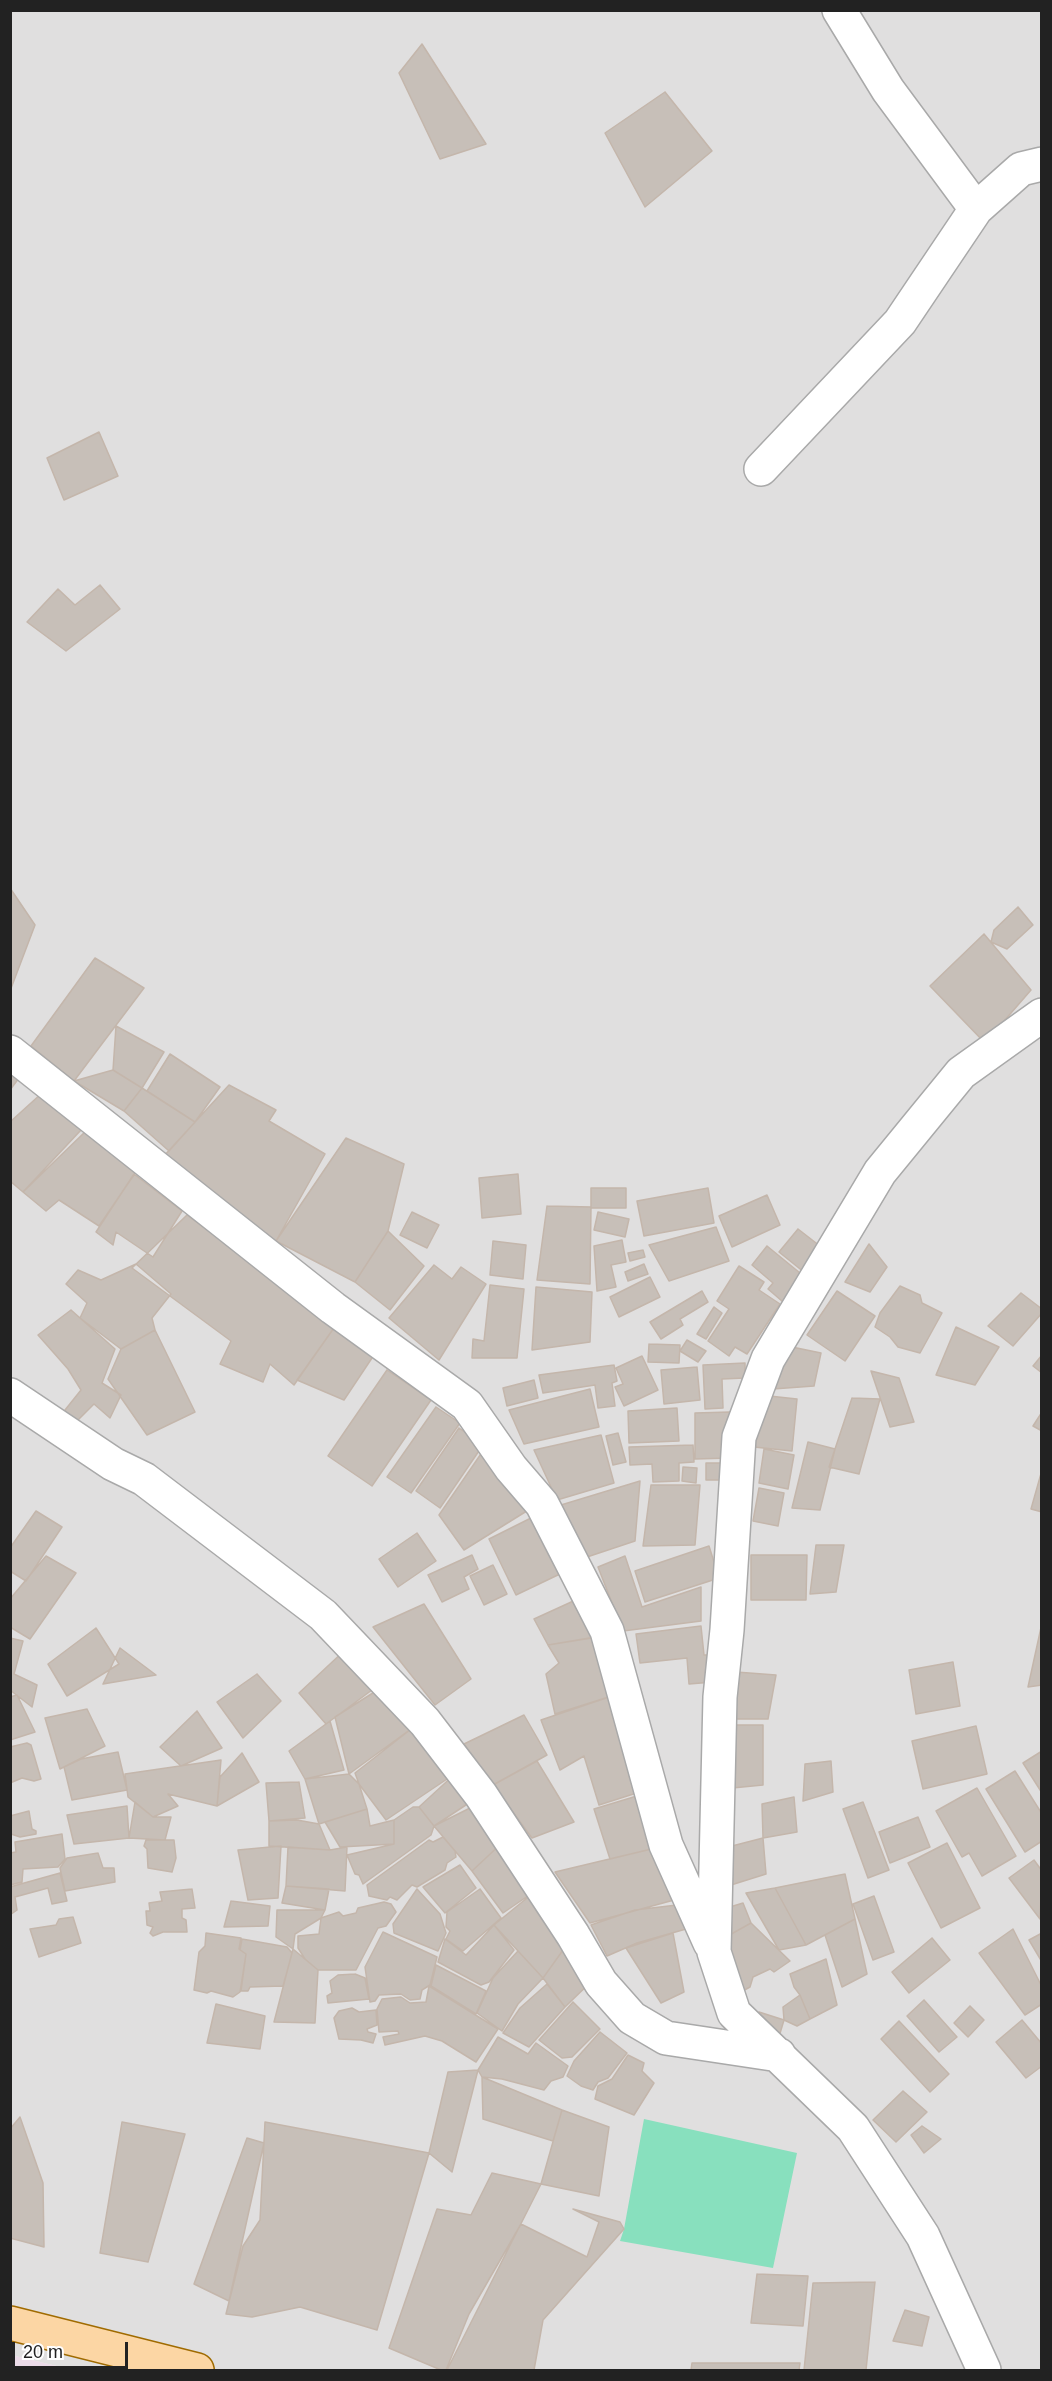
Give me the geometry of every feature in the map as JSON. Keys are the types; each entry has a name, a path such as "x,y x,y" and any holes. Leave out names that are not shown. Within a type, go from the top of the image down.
{"main road":[{"path":"10,2323 197,2370"}],"street":[{"path":"839,10 888,90 976,209"},
{"path":"761,469 900,322 976,209 1021,169 1041,164"},
{"path":"714,1952 720,1697 728,1618 739,1437 768,1359 880,1172 961,1073 1041,1015"},
{"path":"10,1052 333,1308 468,1405 511,1468 542,1504 607,1631 666,1845 714,1952 734,2013 853,2128 923,2236 984,2370"},
{"path":"10,1395 113,1464 144,1479 323,1615 432,1731 481,1795 573,1935 601,1983 632,2018 666,2038 779,2055"}],"shaded area":[{"path":"11,11 1041,11 1041,2370 73,2370 11,2355"},
{"path":"11,2355 73,2370 11,2370"}],"green space":[{"path":"644,2119 797,2153 773,2268 620,2241"}],"building":[{"path":"422,44 486,144 440,159 399,73"},
{"path":"665,92 712,151 645,207 605,133"},
{"path":"99,432 118,476 64,500 47,458"},
{"path":"100,585 120,609 66,651 27,622 58,589 75,605"},
{"path":"10,888 35,925 10,991"},
{"path":"1018,907 1033,925 1007,949 991,942 994,930"},
{"path":"984,934 1031,990 985,1043 930,986"},
{"path":"95,958 144,988 74,1081 31,1046"},
{"path":"116,1026 164,1052 142,1088 113,1070"},
{"path":"170,1054 220,1087 195,1122 147,1091"},
{"path":"113,1070 142,1088 124,1111 74,1081"},
{"path":"10,1071 19,1078 10,1090"},
{"path":"229,1085 276,1110 269,1121 325,1154 276,1241 163,1157"},
{"path":"142,1088 195,1122 169,1151 124,1111"},
{"path":"42,1093 81,1130 23,1192 10,1181 10,1122"},
{"path":"88,1129 140,1166 99,1226 59,1200 46,1211 23,1192"},
{"path":"346,1138 404,1164 388,1231 355,1282 276,1241"},
{"path":"134,1174 182,1211 153,1257 116,1232 113,1245 96,1232"},
{"path":"518,1174 521,1214 482,1218 479,1178"},
{"path":"591,1188 626,1188 626,1208 591,1208"},
{"path":"708,1188 714,1223 644,1236 637,1201"},
{"path":"767,1195 780,1225 732,1247 719,1216"},
{"path":"547,1206 591,1207 590,1284 537,1280"},
{"path":"412,1212 439,1225 427,1248 400,1235"},
{"path":"598,1212 629,1219 625,1237 594,1230"},
{"path":"187,1215 336,1325 294,1385 270,1364 263,1382 220,1364 231,1341 132,1268"},
{"path":"716,1227 729,1261 669,1281 649,1245"},
{"path":"798,1229 829,1253 810,1277 779,1252"},
{"path":"388,1231 424,1266 390,1310 355,1282"},
{"path":"622,1240 626,1262 611,1265 616,1287 597,1291 594,1246"},
{"path":"493,1241 526,1245 523,1279 490,1275"},
{"path":"869,1244 887,1267 870,1292 845,1282"},
{"path":"767,1246 811,1282 790,1308 768,1289 773,1283 752,1265"},
{"path":"643,1250 645,1257 630,1261 628,1253"},
{"path":"136,1264 171,1294 152,1318 155,1330 121,1349 80,1318 87,1303 66,1284 78,1270 101,1280"},
{"path":"644,1264 648,1274 628,1281 625,1272"},
{"path":"434,1265 452,1279 461,1267 486,1284 439,1360 389,1318"},
{"path":"739,1266 764,1282 759,1290 780,1304 747,1354 735,1347 729,1356 708,1341 729,1309 717,1301"},
{"path":"650,1277 660,1297 619,1317 610,1297"},
{"path":"490,1285 524,1289 517,1358 472,1358 473,1339 484,1341"},
{"path":"900,1286 920,1295 922,1303 942,1313 920,1353 898,1347 890,1337 875,1327 880,1313"},
{"path":"536,1287 592,1292 590,1342 532,1350"},
{"path":"702,1291 708,1302 680,1319 683,1325 661,1339 650,1322"},
{"path":"837,1291 875,1316 845,1361 807,1335"},
{"path":"1021,1293 1042,1309 1042,1313 1013,1346 988,1326"},
{"path":"714,1307 722,1313 706,1339 697,1334"},
{"path":"71,1310 115,1349 102,1383 121,1395 110,1418 94,1404 72,1426 65,1410 81,1390 68,1369 38,1335"},
{"path":"336,1325 374,1355 344,1400 297,1380"},
{"path":"956,1327 999,1347 975,1385 936,1375"},
{"path":"155,1330 195,1412 147,1435 108,1379 121,1349"},
{"path":"687,1340 706,1351 698,1362 680,1351"},
{"path":"649,1344 680,1345 679,1363 648,1362"},
{"path":"792,1347 821,1353 814,1386 773,1389 772,1369"},
{"path":"1042,1355 1042,1373 1033,1366"},
{"path":"642,1356 658,1390 624,1406 615,1387 623,1384 616,1368"},
{"path":"745,1363 745,1378 722,1379 723,1408 705,1409 703,1365"},
{"path":"614,1365 617,1381 612,1383 615,1406 598,1408 595,1385 543,1393 539,1375"},
{"path":"697,1367 700,1400 664,1404 661,1370"},
{"path":"387,1370 431,1400 372,1486 328,1456"},
{"path":"871,1371 899,1378 914,1422 890,1427"},
{"path":"534,1380 538,1398 507,1406 503,1388"},
{"path":"590,1389 599,1427 524,1444 509,1410"},
{"path":"760,1395 797,1399 792,1451 754,1447"},
{"path":"852,1398 880,1399 859,1474 829,1467"},
{"path":"436,1407 460,1423 411,1493 387,1477"},
{"path":"677,1408 679,1441 629,1443 628,1411"},
{"path":"730,1412 730,1458 695,1459 695,1413"},
{"path":"1042,1412 1042,1431 1033,1426"},
{"path":"459,1428 483,1445 440,1508 416,1491"},
{"path":"618,1433 626,1462 613,1465 606,1436"},
{"path":"601,1435 614,1483 557,1500 534,1450"},
{"path":"808,1442 835,1449 820,1510 792,1508"},
{"path":"693,1445 694,1462 679,1463 679,1481 653,1482 652,1464 630,1465 629,1447"},
{"path":"485,1448 530,1509 464,1550 439,1515"},
{"path":"764,1449 794,1455 788,1489 759,1483"},
{"path":"706,1463 726,1463 725,1480 706,1480"},
{"path":"683,1467 697,1468 696,1483 682,1481"},
{"path":"1042,1470 1042,1512 1031,1509"},
{"path":"640,1481 635,1541 587,1557 561,1505"},
{"path":"651,1485 700,1485 695,1545 643,1546"},
{"path":"759,1488 784,1493 778,1526 753,1521"},
{"path":"36,1511 62,1527 26,1581 10,1571 10,1548"},
{"path":"535,1516 562,1573 516,1595 489,1539"},
{"path":"417,1533 436,1561 398,1587 379,1559"},
{"path":"816,1545 844,1545 836,1592 810,1594"},
{"path":"709,1546 719,1578 645,1602 635,1571"},
{"path":"472,1555 478,1569 464,1577 469,1589 442,1602 428,1575"},
{"path":"751,1555 807,1555 806,1600 751,1600"},
{"path":"46,1556 76,1573 30,1639 10,1627 10,1599"},
{"path":"625,1556 642,1607 701,1587 701,1621 623,1631 598,1567"},
{"path":"493,1565 507,1594 484,1605 470,1576"},
{"path":"580,1598 601,1636 548,1645 534,1619"},
{"path":"424,1604 471,1679 435,1705 373,1627"},
{"path":"1042,1623 1042,1685 1028,1687"},
{"path":"701,1626 704,1655 711,1655 713,1682 689,1684 687,1658 640,1663 636,1634"},
{"path":"96,1628 119,1664 67,1696 48,1664"},
{"path":"604,1636 621,1693 555,1714 546,1674 559,1663 548,1645"},
{"path":"10,1638 23,1641 14,1674 37,1685 32,1707 10,1690"},
{"path":"120,1648 156,1675 103,1684"},
{"path":"345,1650 376,1687 326,1724 299,1693"},
{"path":"953,1662 960,1706 916,1714 909,1670"},
{"path":"736,1672 776,1675 768,1719 726,1719"},
{"path":"257,1674 281,1701 243,1738 217,1702"},
{"path":"387,1684 415,1726 349,1774 335,1717"},
{"path":"621,1693 646,1790 599,1805 584,1756 560,1770 541,1720"},
{"path":"17,1695 35,1732 10,1740 10,1697"},
{"path":"87,1709 105,1746 60,1769 45,1718"},
{"path":"197,1711 222,1748 181,1766 160,1747"},
{"path":"524,1715 547,1755 493,1785 464,1744"},
{"path":"330,1721 344,1770 305,1779 289,1751"},
{"path":"727,1725 763,1725 763,1785 722,1789"},
{"path":"415,1726 456,1773 386,1820 359,1784 355,1773"},
{"path":"976,1726 987,1774 923,1789 912,1741"},
{"path":"27,1743 31,1745 41,1779 34,1781 22,1778 10,1783 10,1747"},
{"path":"1042,1751 1042,1793 1023,1763"},
{"path":"118,1752 127,1790 72,1800 64,1767 81,1759"},
{"path":"242,1753 259,1782 217,1806 220,1777"},
{"path":"221,1760 217,1806 168,1794 178,1806 153,1817 128,1797 125,1774"},
{"path":"537,1761 574,1822 532,1838 493,1785"},
{"path":"831,1761 833,1792 803,1801 805,1764"},
{"path":"1015,1771 1042,1814 1042,1841 1025,1852 986,1789"},
{"path":"456,1773 478,1797 434,1826 419,1807"},
{"path":"349,1774 359,1784 367,1809 319,1824 305,1779"},
{"path":"299,1782 305,1818 269,1821 266,1783"},
{"path":"977,1788 1016,1856 982,1876 969,1853 962,1857 936,1811"},
{"path":"650,1792 664,1846 610,1859 594,1809"},
{"path":"794,1797 797,1832 763,1838 762,1804"},
{"path":"135,1802 153,1817 171,1817 165,1840 129,1838"},
{"path":"863,1802 889,1870 868,1878 843,1809"},
{"path":"478,1804 504,1841 472,1871 434,1826"},
{"path":"127,1806 129,1838 74,1844 67,1815"},
{"path":"413,1807 419,1807 434,1826 431,1835 363,1884 359,1875 355,1874 347,1855 394,1844 394,1820"},
{"path":"367,1809 370,1826 394,1820 394,1844 340,1847 325,1822"},
{"path":"29,1811 32,1829 36,1831 36,1834 20,1837 11,1834 10,1816"},
{"path":"918,1817 930,1847 890,1863 879,1832"},
{"path":"297,1820 319,1824 330,1850 269,1846 269,1821"},
{"path":"62,1834 65,1859 58,1867 23,1869 22,1882 10,1885 10,1853 16,1852 15,1842"},
{"path":"443,1837 455,1851 456,1857 447,1863 445,1870 417,1887 412,1885 397,1900 390,1897 387,1900 369,1896 367,1885 429,1840 433,1842"},
{"path":"763,1838 766,1874 731,1885 732,1846"},
{"path":"146,1840 174,1840 176,1858 172,1872 148,1868 147,1849 144,1846"},
{"path":"504,1841 538,1889 503,1913 472,1871"},
{"path":"947,1843 980,1908 941,1928 908,1863"},
{"path":"281,1846 278,1898 248,1900 238,1850"},
{"path":"664,1846 674,1900 590,1923 555,1872"},
{"path":"288,1847 330,1850 347,1847 345,1891 286,1886"},
{"path":"98,1853 103,1868 114,1868 115,1882 65,1891 60,1868 67,1858"},
{"path":"1034,1860 1042,1871 1040,1919 1009,1878"},
{"path":"460,1865 476,1888 445,1913 423,1887"},
{"path":"60,1873 67,1901 52,1904 48,1888 15,1897 17,1910 10,1915 10,1887"},
{"path":"845,1874 855,1919 806,1945 775,1888"},
{"path":"286,1886 329,1889 325,1910 282,1903"},
{"path":"775,1888 806,1945 779,1950 746,1893"},
{"path":"192,1889 195,1908 182,1909 182,1918 186,1920 187,1932 163,1932 153,1936 150,1933 153,1927 147,1925 146,1911 150,1911 149,1903 162,1901 160,1892"},
{"path":"417,1889 440,1914 446,1933 438,1951 394,1933 393,1924"},
{"path":"480,1889 501,1918 463,1951 446,1939 450,1931 446,1927 447,1912"},
{"path":"538,1889 571,1939 543,1978 494,1925"},
{"path":"874,1896 894,1952 873,1960 853,1904"},
{"path":"231,1901 270,1906 268,1926 224,1927"},
{"path":"384,1902 391,1904 396,1912 386,1926 378,1928 356,1970 318,1970 305,1959 298,1948 298,1936 319,1934 321,1918 339,1912 343,1916 356,1913 358,1908"},
{"path":"743,1903 751,1923 717,1942 717,1911"},
{"path":"677,1905 686,1929 637,1943 607,1956 591,1925 635,1910"},
{"path":"277,1910 325,1910 321,1918 295,1934 293,1949 276,1937"},
{"path":"73,1917 81,1943 39,1957 30,1929 56,1925 59,1919"},
{"path":"855,1919 867,1974 842,1987 825,1935"},
{"path":"751,1923 790,1961 774,1972 770,1969 753,1977 750,1987 739,1993 717,1942"},
{"path":"494,1925 514,1950 489,1982 481,1985 438,1962 445,1939 466,1955"},
{"path":"1013,1929 1042,1987 1042,2004 1025,2015 979,1953"},
{"path":"383,1932 437,1957 430,1985 422,1990 420,1999 410,2000 401,1994 379,1995 375,2001 370,2002 365,1967"},
{"path":"206,1933 241,1938 239,1949 246,1954 240,1992 233,1997 211,1991 207,1993 194,1990 199,1952 205,1946"},
{"path":"673,1933 684,1992 661,2003 626,1948"},
{"path":"1042,1933 1042,1962 1029,1940"},
{"path":"932,1938 950,1960 909,1993 892,1972"},
{"path":"242,1939 287,1947 292,1953 283,1986 250,1987 248,1991 241,1991 246,1954 240,1950"},
{"path":"571,1939 596,1977 565,2007 543,1978"},
{"path":"293,1949 318,1970 315,2023 274,2022"},
{"path":"518,1951 543,1978 518,2004 502,2031 477,2013 493,1978"},
{"path":"826,1959 837,2005 810,2019 790,1974"},
{"path":"436,1965 486,1991 476,2014 431,1986"},
{"path":"355,1974 365,1978 369,1999 328,2003 327,1996 332,1993 330,1981 338,1975"},
{"path":"547,1984 565,2007 529,2047 503,2033 520,2008"},
{"path":"429,1986 498,2029 476,2062 442,2041 425,2036 385,2045 383,2037 399,2034 398,2031 379,2032 377,2009 382,1999 401,1997 410,2003 426,2002"},
{"path":"800,1995 810,2019 797,2026 784,2020 783,2007"},
{"path":"924,2000 957,2037 939,2052 907,2016"},
{"path":"573,2002 600,2029 572,2057 562,2058 539,2040"},
{"path":"216,2004 265,2016 260,2049 207,2043"},
{"path":"970,2006 984,2020 968,2037 954,2023"},
{"path":"352,2008 359,2012 376,2010 377,2025 367,2029 368,2032 376,2034 373,2043 339,2039 334,2018 339,2011"},
{"path":"759,2012 784,2020 778,2040 746,2023"},
{"path":"1022,2020 1042,2044 1042,2066 1026,2078 996,2042"},
{"path":"899,2021 949,2074 930,2092 881,2039"},
{"path":"600,2032 627,2053 608,2078 598,2082 593,2090 581,2086 567,2076 574,2061"},
{"path":"498,2037 528,2054 536,2043 568,2066 563,2077 551,2081 544,2090 502,2079 482,2077 478,2070"},
{"path":"628,2055 644,2063 642,2071 654,2083 634,2115 595,2099 598,2086 612,2079"},
{"path":"478,2070 452,2172 429,2153 448,2072"},
{"path":"482,2077 562,2110 553,2141 483,2119"},
{"path":"903,2091 927,2112 896,2142 873,2120"},
{"path":"562,2110 609,2127 599,2196 541,2184"},
{"path":"20,2117 43,2183 44,2247 10,2238 10,2129"},
{"path":"122,2122 185,2134 148,2262 100,2253"},
{"path":"265,2122 429,2153 377,2330 300,2307 252,2317 226,2314 243,2246 260,2220"},
{"path":"922,2126 941,2139 924,2153 911,2135"},
{"path":"247,2138 264,2143 229,2301 194,2284"},
{"path":"492,2173 541,2184 447,2370 441,2370 389,2348 437,2209 471,2215"},
{"path":"573,2209 620,2222 624,2229 543,2320 534,2370 446,2370 469,2314 521,2224 587,2257 599,2222"},
{"path":"757,2274 808,2276 803,2326 751,2323"},
{"path":"875,2282 866,2370 804,2370 813,2283"},
{"path":"905,2310 929,2317 922,2346 893,2341"},
{"path":"692,2363 800,2363 799,2370 691,2370"}]}
